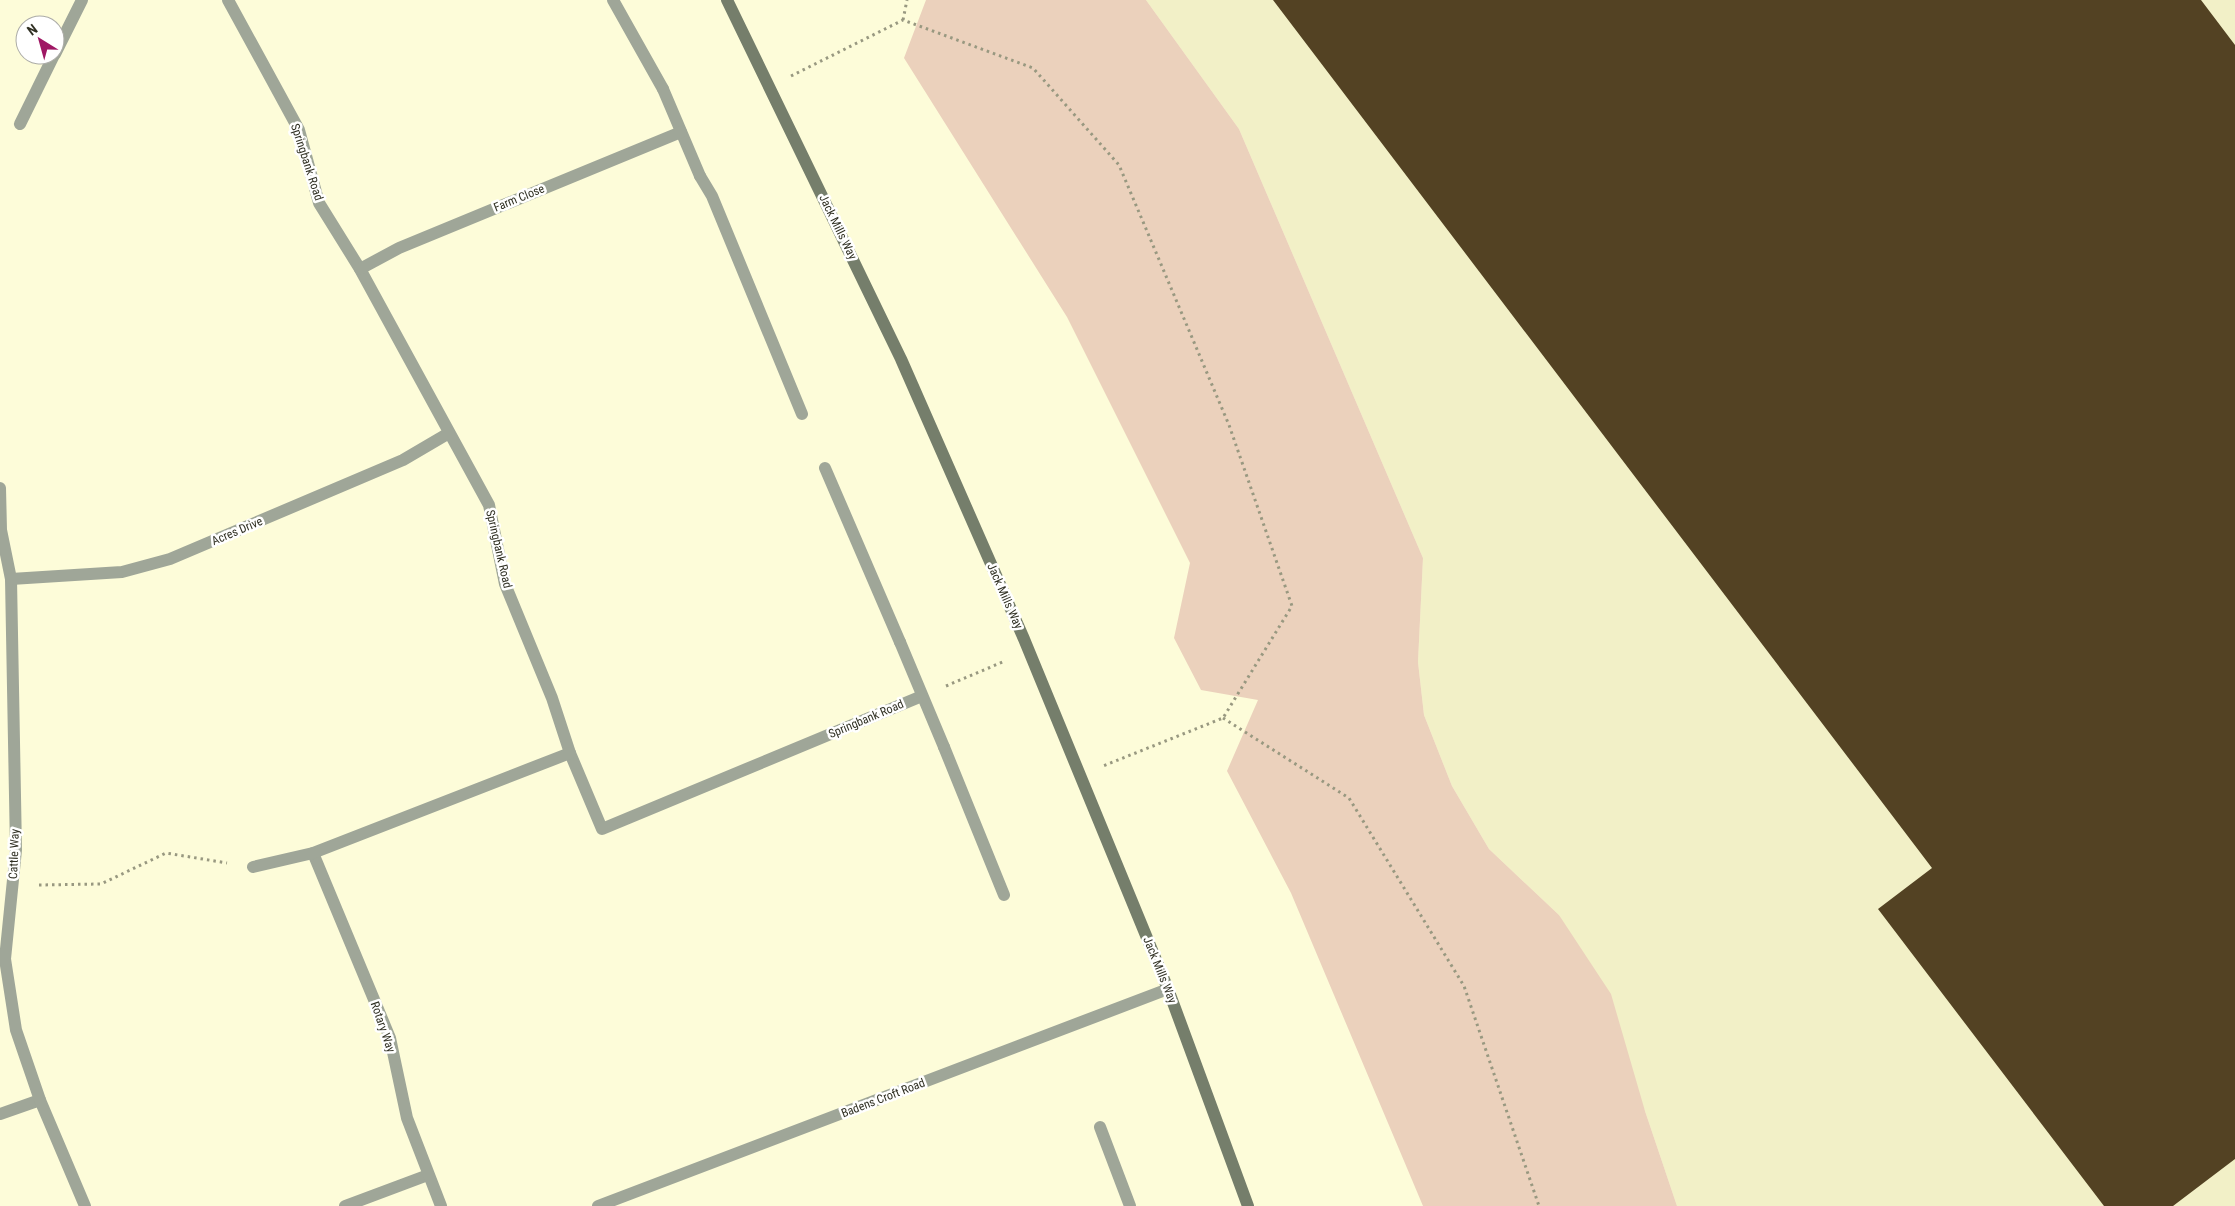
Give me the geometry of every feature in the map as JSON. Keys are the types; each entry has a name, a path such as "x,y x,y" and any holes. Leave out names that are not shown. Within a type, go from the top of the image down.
{"main road":[{"name":"Jack Mills Way","path":"727,0 771,87 901,359 1029,651 1168,990 1248,1206"}],"street":[{"path":"65,34 82,0"},
{"name":"Springbank Road","path":"229,0 299,130 319,203 360,269 489,505 505,584 552,698 570,753 602,829 922,696"},
{"path":"613,0 663,88 700,176 712,196 802,414"},
{"path":"20,124 50,65"},
{"name":"Farm Close","path":"360,269 399,248 681,132"},
{"name":"Acres Drive","path":"11,579 122,572 170,559 403,460 449,433"},
{"path":"825,468 900,642 1004,895"},
{"name":"Cattle Way","path":"0,488 1,530 11,579 16,850 6,885 5,959 16,1030 40,1100 85,1206"},
{"path":"253,867 313,853 570,753"},
{"name":"Rotary Way","path":"313,853 390,1038 407,1118 440,1206"},
{"name":"Badens Croft Road","path":"598,1206 1168,990"},
{"path":"0,1114 40,1100"},
{"path":"1100,1127 1130,1206"},
{"path":"345,1206 428,1175"}],"path":[{"path":"902,20 907,0"},
{"path":"771,87 902,20 1033,68 1119,165 1229,425 1292,606 1223,718 1080,775"},
{"path":"922,696 1029,651"},
{"path":"1223,718 1349,798 1464,986 1540,1206"},
{"path":"6,885 101,884 166,854 253,867"}],"shaded area":[{"path":"926,0 1146,0 1239,129 1423,558 1418,662 1424,715 1452,786 1489,849 1559,915 1611,994 1645,1111 1677,1206 1423,1206 1291,893 1227,771 1258,700 1201,690 1174,638 1190,563 1067,317 904,58"},
{"path":"1146,0 2235,0 2235,1206 1677,1206 1645,1111 1559,915 1489,849 1452,786 1424,715 1418,662 1423,558 1239,129"}],"building":[{"path":"1273,0 2201,0 2235,45 2235,1159 2173,1206 2104,1206 1878,909 1932,868"}]}
